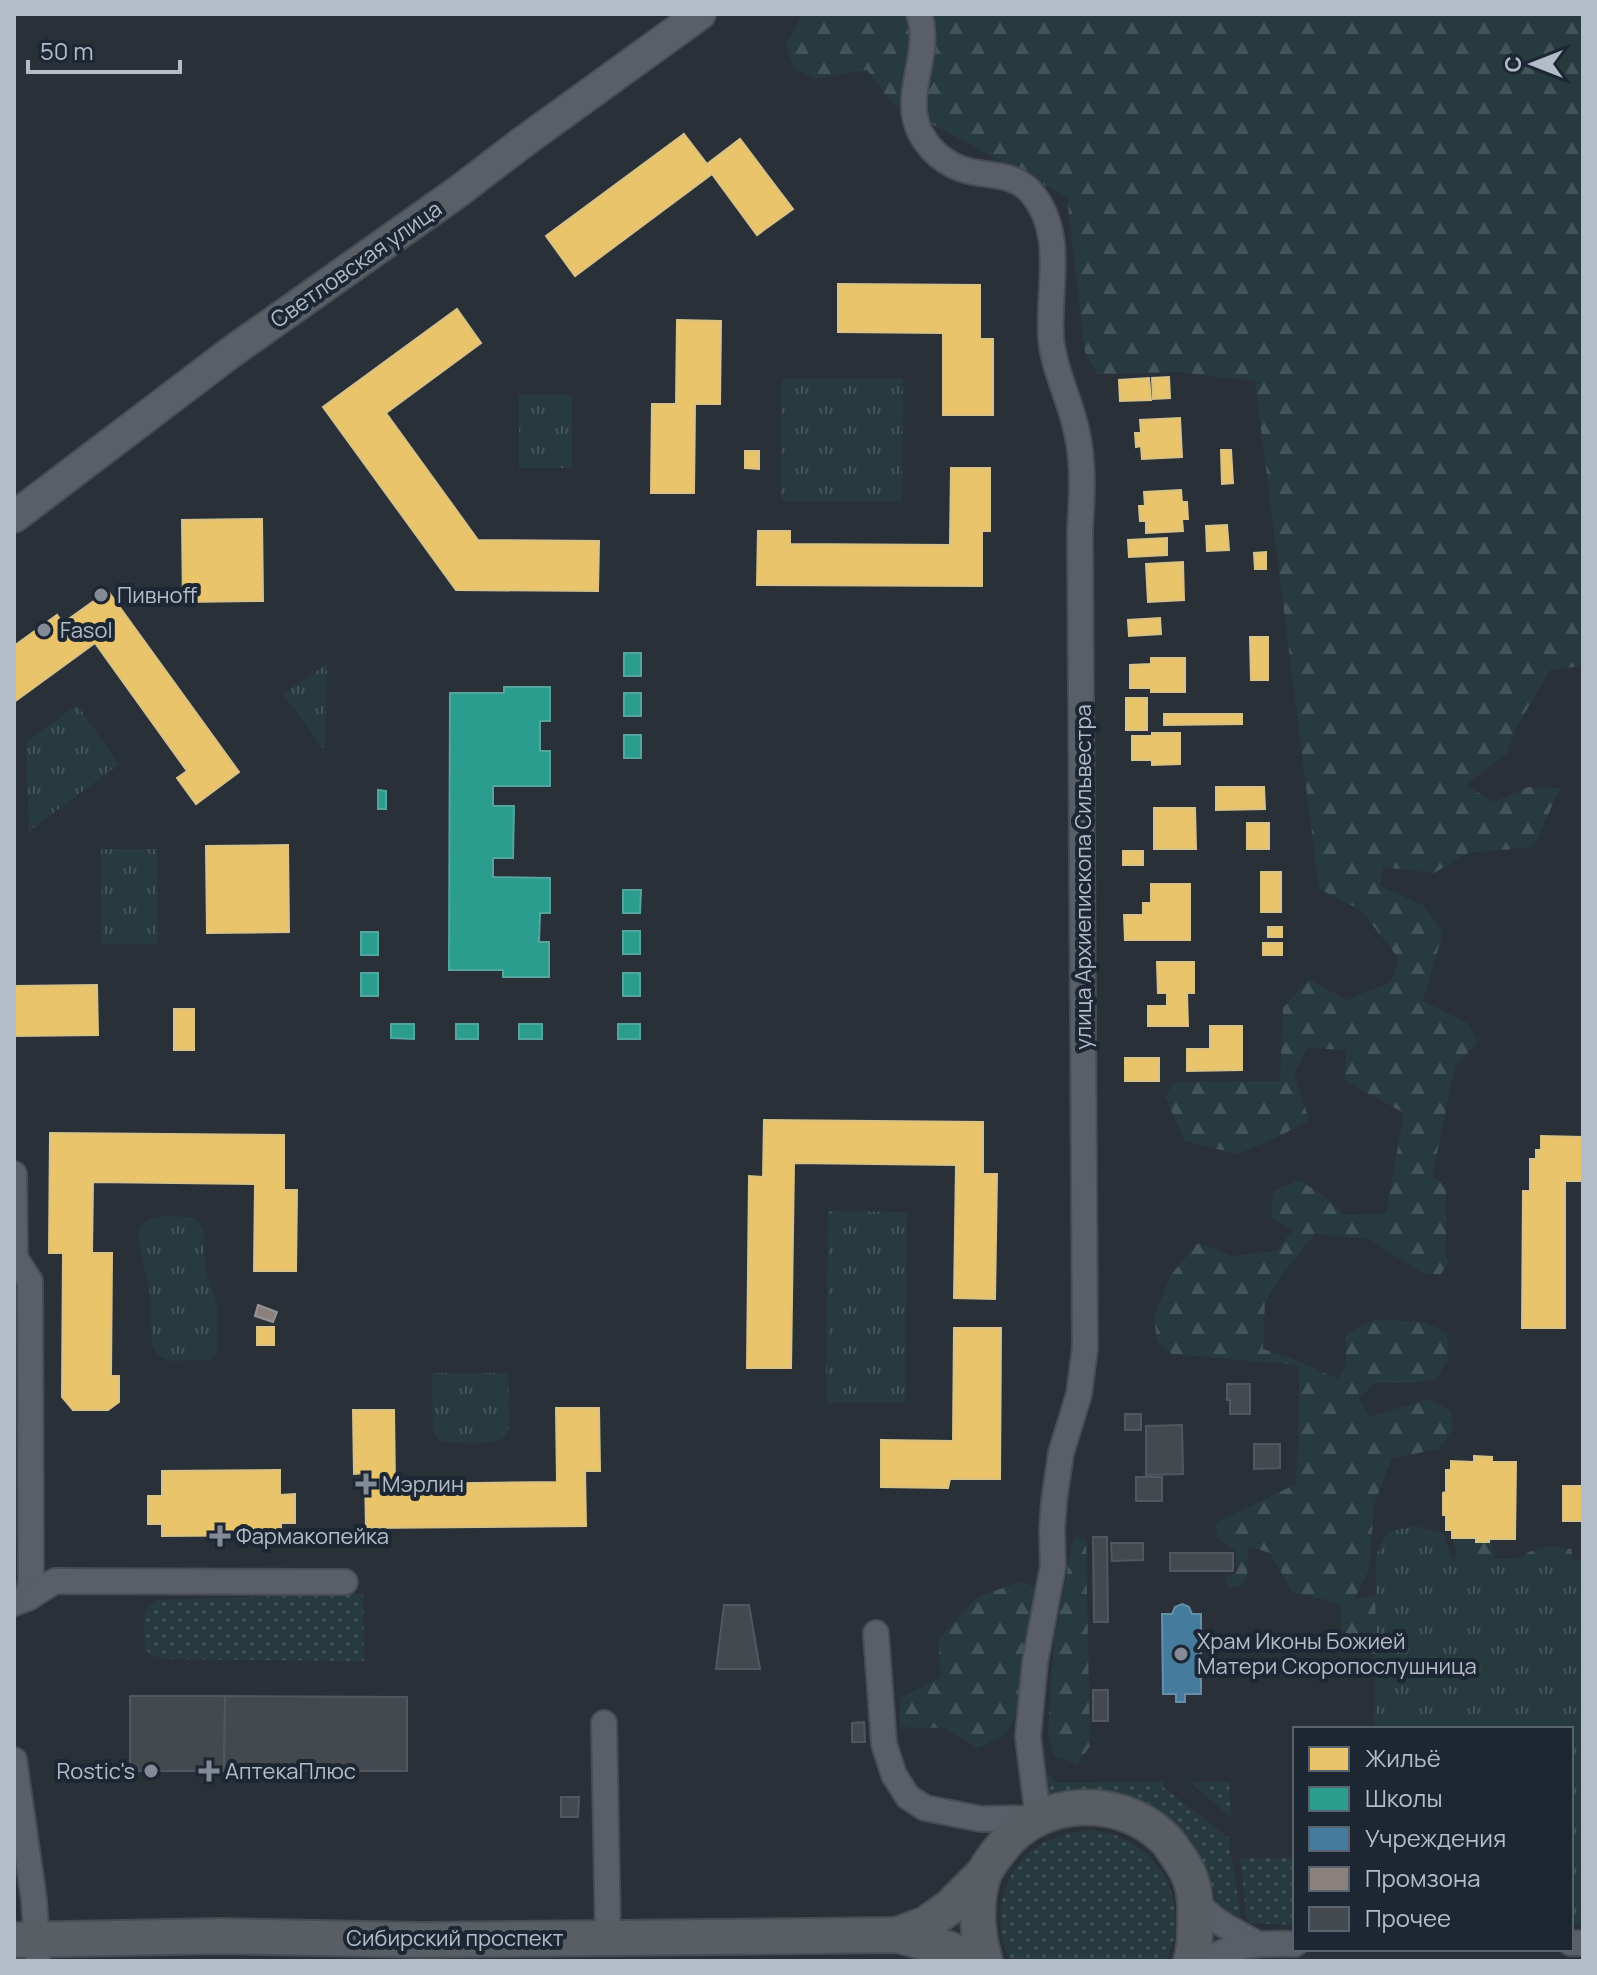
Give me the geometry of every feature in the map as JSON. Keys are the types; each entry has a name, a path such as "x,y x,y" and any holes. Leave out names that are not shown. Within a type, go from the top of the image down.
{"main road":[{"path":"897,1935 926,1924 950,1907 983,1874 1011,1836 1038,1818 1069,1807 1103,1807 1135,1817 1163,1836 1185,1865 1196,1901 1195,1943 1191,1961"},
{"path":"983,1874 978,1928 985,1961"},
{"path":"897,1935 949,1949 971,1961"},
{"name":"Сибирский проспект","path":"29,1947 221,1936 421,1940 897,1935"}],"street":[{"name":"Светловская улица","path":"14,517 242,345 700,14"},
{"name":"улица Архиепископа Сильвестра","path":"919,14 923,38 913,109 919,131 932,150 951,165 1014,179 1029,191 1047,218 1053,242 1051,339 1077,431 1083,479 1080,544 1085,1348 1079,1394 1059,1465 1052,1530 1053,1566 1035,1662 1028,1737 1038,1818"},
{"path":"14,1174 15,1258 30,1281 31,1580 21,1601"},
{"path":"21,1601 55,1581 345,1582"},
{"path":"876,1633 884,1744 894,1775 908,1797 925,1808 981,1819 1038,1818"},
{"path":"604,1723 608,1937"},
{"path":"14,1760 34,1900 29,1947"},
{"path":"1196,1901 1220,1925 1256,1943"},
{"path":"1204,1961 1256,1943 1293,1944"}],"green space":[{"path":"806,14 1583,14 1583,666 1550,670 1514,731 1507,753 1466,785 1494,802 1528,787 1560,788 1534,847 1468,853 1434,873 1383,867 1380,886 1424,906 1443,932 1423,1001 1469,1024 1477,1043 1455,1066 1432,1177 1446,1186 1448,1264 1440,1275 1421,1272 1369,1239 1315,1234 1265,1301 1263,1349 1338,1379 1346,1364 1346,1334 1376,1319 1427,1323 1447,1333 1448,1360 1436,1379 1412,1383 1374,1383 1359,1398 1369,1417 1429,1399 1451,1411 1453,1429 1439,1449 1392,1458 1374,1504 1369,1569 1354,1600 1462,1575 1453,1541 1454,1517 1490,1521 1494,1560 1513,1562 1529,1552 1549,1546 1571,1549 1573,1559 1569,1567 1385,1657 1340,1644 1342,1606 1293,1593 1270,1553 1248,1546 1247,1578 1239,1587 1227,1587 1225,1579 1237,1571 1236,1552 1217,1538 1216,1523 1296,1484 1299,1365 1172,1354 1157,1341 1154,1318 1170,1276 1198,1243 1232,1256 1276,1251 1293,1230 1271,1218 1273,1191 1299,1180 1321,1194 1344,1215 1386,1214 1404,1113 1344,1080 1347,1050 1307,1048 1294,1075 1309,1120 1238,1154 1185,1141 1165,1097 1175,1082 1280,1081 1283,1008 1309,979 1346,1000 1391,982 1399,959 1361,910 1319,889 1255,381 1178,372 1097,374 1085,352 1067,197 891,102 867,70 815,79 794,68 786,45 801,17"},
{"path":"782,379 903,379 902,501 781,501"},
{"path":"519,395 572,395 572,468 519,468"},
{"path":"327,664 325,751 283,694"},
{"path":"77,705 119,764 29,831 26,742"},
{"path":"101,849 157,849 158,944 102,944"},
{"path":"828,1211 907,1212 905,1403 826,1403"},
{"path":"191,1217 204,1231 205,1269 217,1305 218,1350 210,1360 170,1361 158,1355 152,1346 150,1294 138,1237 145,1222 151,1219"},
{"path":"432,1373 508,1373 509,1427 506,1436 491,1442 471,1443 437,1438 433,1428"},
{"path":"1415,1526 1443,1533 1452,1558 1583,1560 1583,1925 1573,1925 1573,1727 1374,1727 1376,1556 1387,1532"},
{"path":"1074,1536 1086,1540 1090,1746 1077,1764 1054,1756 1048,1733 1054,1640"},
{"path":"1023,1581 1041,1592 1023,1707 1003,1736 977,1748 944,1728 900,1727 900,1698 941,1677 938,1640 977,1597"},
{"path":"363,1593 364,1661 168,1659 152,1656 146,1650 145,1615 147,1609 158,1600"},
{"path":"1037,1775 1051,1776 1055,1783 1163,1782 1163,1787 1229,1838 1241,1918 1219,1906 1207,1873 1174,1827 1046,1803"},
{"path":"1191,1782 1229,1782 1231,1818"},
{"path":"1091,1830 1115,1835 1135,1845 1164,1876 1174,1902 1175,1916 1174,1938 1166,1961 1011,1961 1001,1930 1001,1914 1007,1883 1015,1869 1044,1842"},
{"path":"1240,1858 1293,1858 1293,1925 1247,1921"}],"building: Жильё":[{"path":"684,134 707,164 740,139 793,209 757,235 712,174 575,276 546,236"},
{"path":"838,284 980,285 980,339 993,339 993,415 943,415 943,333 838,332"},
{"path":"457,309 481,343 386,413 478,540 599,541 598,591 456,590 323,407"},
{"path":"677,320 721,321 720,404 695,404 694,493 651,493 652,404 676,404"},
{"path":"1169,377 1170,398 1153,399 1152,378"},
{"path":"1149,378 1151,400 1120,401 1119,380"},
{"path":"1180,418 1182,457 1142,459 1141,446 1136,447 1135,433 1141,433 1140,420"},
{"path":"1221,450 1231,450 1233,483 1222,484"},
{"path":"745,451 759,451 759,469 745,468"},
{"path":"951,468 990,468 990,531 982,531 982,586 757,585 758,531 790,531 790,544 950,545"},
{"path":"1181,490 1182,502 1187,502 1188,519 1182,519 1183,531 1146,533 1146,521 1140,521 1139,506 1145,506 1144,492"},
{"path":"262,519 263,601 183,602 182,520"},
{"path":"1227,525 1229,550 1207,551 1206,526"},
{"path":"1167,538 1167,555 1129,557 1128,540"},
{"path":"1266,552 1266,569 1255,569 1254,553"},
{"path":"1183,562 1184,600 1148,602 1146,564"},
{"path":"108,591 239,772 196,804 177,778 187,771 95,643 14,702 14,646 57,615 63,623"},
{"path":"1160,618 1161,634 1129,636 1128,620"},
{"path":"1250,637 1268,637 1268,680 1251,680"},
{"path":"1151,658 1185,658 1185,692 1151,692 1151,688 1130,688 1130,665 1151,664"},
{"path":"1126,698 1147,698 1147,730 1126,730"},
{"path":"1164,714 1242,714 1242,724 1164,725"},
{"path":"1152,733 1180,733 1180,764 1152,765 1152,760 1132,760 1132,736 1152,736"},
{"path":"1216,787 1264,787 1265,809 1216,810"},
{"path":"1154,808 1195,808 1196,849 1154,849"},
{"path":"1247,823 1269,823 1269,849 1247,849"},
{"path":"288,845 289,932 207,933 206,846"},
{"path":"1123,851 1143,851 1143,865 1123,865"},
{"path":"1261,872 1281,872 1281,912 1261,912"},
{"path":"1151,884 1190,884 1190,940 1125,940 1124,915 1143,915 1143,903 1151,903"},
{"path":"1268,927 1282,927 1282,937 1268,937"},
{"path":"1263,943 1282,943 1282,955 1263,955"},
{"path":"1157,962 1194,962 1194,993 1187,993 1188,1026 1148,1026 1148,1006 1167,1006 1167,993 1158,993"},
{"path":"97,985 98,1035 14,1036 14,986"},
{"path":"174,1009 194,1009 194,1050 174,1050"},
{"path":"1210,1026 1242,1026 1242,1070 1187,1071 1187,1049 1210,1049"},
{"path":"1125,1058 1159,1058 1159,1081 1125,1081"},
{"path":"764,1120 983,1122 983,1174 997,1174 995,1299 954,1298 956,1165 794,1163 791,1368 747,1368 749,1176 763,1177"},
{"path":"50,1133 284,1135 284,1190 297,1190 296,1271 254,1271 255,1184 93,1182 92,1253 112,1253 111,1376 119,1376 119,1402 108,1410 73,1410 62,1397 63,1253 49,1253"},
{"path":"1541,1136 1583,1137 1583,1181 1565,1181 1565,1328 1522,1328 1523,1191 1530,1191 1530,1159 1536,1159 1536,1150 1541,1150"},
{"path":"257,1327 274,1327 274,1345 257,1345"},
{"path":"954,1328 1001,1328 1000,1479 950,1479 948,1488 881,1487 881,1440 953,1441"},
{"path":"556,1408 599,1408 600,1471 585,1471 586,1526 366,1528 365,1473 354,1474 353,1410 394,1410 395,1484 557,1482"},
{"path":"1474,1456 1492,1457 1492,1462 1516,1462 1515,1539 1476,1542 1476,1538 1452,1538 1452,1530 1446,1530 1443,1493 1446,1492 1446,1470 1451,1470 1451,1461 1474,1462"},
{"path":"280,1470 280,1495 295,1494 295,1523 281,1523 281,1535 162,1536 162,1524 148,1524 148,1496 162,1496 162,1471"},
{"path":"1563,1486 1583,1486 1583,1521 1563,1521"}],"building: Школы":[{"path":"624,653 641,653 641,676 624,676"},
{"path":"504,687 550,687 550,721 540,721 540,751 550,751 550,786 493,786 493,806 514,806 513,858 493,858 493,877 550,878 550,913 540,913 539,942 549,942 549,977 503,977 503,970 449,970 450,693 504,693"},
{"path":"624,693 641,693 641,716 624,716"},
{"path":"624,735 641,735 641,758 624,758"},
{"path":"378,790 386,791 386,809 378,809"},
{"path":"623,890 641,890 640,913 623,913"},
{"path":"623,931 640,931 640,954 623,954"},
{"path":"361,932 378,932 378,955 361,955"},
{"path":"361,973 378,973 378,996 361,996"},
{"path":"623,973 640,973 640,996 623,996"},
{"path":"391,1024 414,1024 414,1039 391,1038"},
{"path":"456,1024 478,1024 478,1039 456,1039"},
{"path":"519,1024 542,1024 542,1039 519,1039"},
{"path":"618,1024 640,1024 640,1039 618,1039"}],"building: Учреждения":[{"name":"Храм Иконы Божией Матери Скоропослушница","path":"1182,1604 1189,1607 1192,1614 1201,1614 1201,1694 1185,1694 1185,1702 1176,1702 1176,1694 1163,1694 1162,1614 1172,1614 1175,1607"}],"building: Промзона":[{"path":"258,1305 277,1312 273,1322 255,1316"}],"building: Прочее":[{"path":"1227,1384 1250,1384 1250,1414 1230,1414"},
{"path":"1125,1414 1141,1414 1141,1430 1125,1430"},
{"path":"1182,1425 1183,1474 1146,1475 1146,1426"},
{"path":"1254,1444 1280,1444 1280,1468 1254,1469"},
{"path":"1136,1477 1162,1477 1162,1501 1136,1501"},
{"path":"1093,1537 1107,1537 1108,1622 1094,1622"},
{"path":"1111,1543 1143,1543 1143,1560 1112,1561"},
{"path":"1170,1553 1233,1553 1233,1571 1170,1571"},
{"path":"724,1605 749,1605 760,1669 716,1669"},
{"path":"1093,1690 1108,1690 1108,1721 1093,1721"},
{"path":"130,1696 225,1696 224,1771 130,1771"},
{"path":"225,1696 407,1697 407,1771 224,1771"},
{"path":"864,1722 865,1742 852,1742 852,1723"},
{"path":"561,1797 579,1797 578,1817 561,1817"}],"place":[{"name":"Пивноff","path":"101,595"},
{"name":"Fasol","path":"44,630"},
{"name":"Мэрлин","path":"366,1484"},
{"name":"Фармакопейка","path":"220,1536"},
{"name":"Храм Иконы Божией Матери Скоропослушница","path":"1181,1654"},
{"name":"Rostic's","path":"151,1771"},
{"name":"АптекаПлюс","path":"209,1771"}]}
